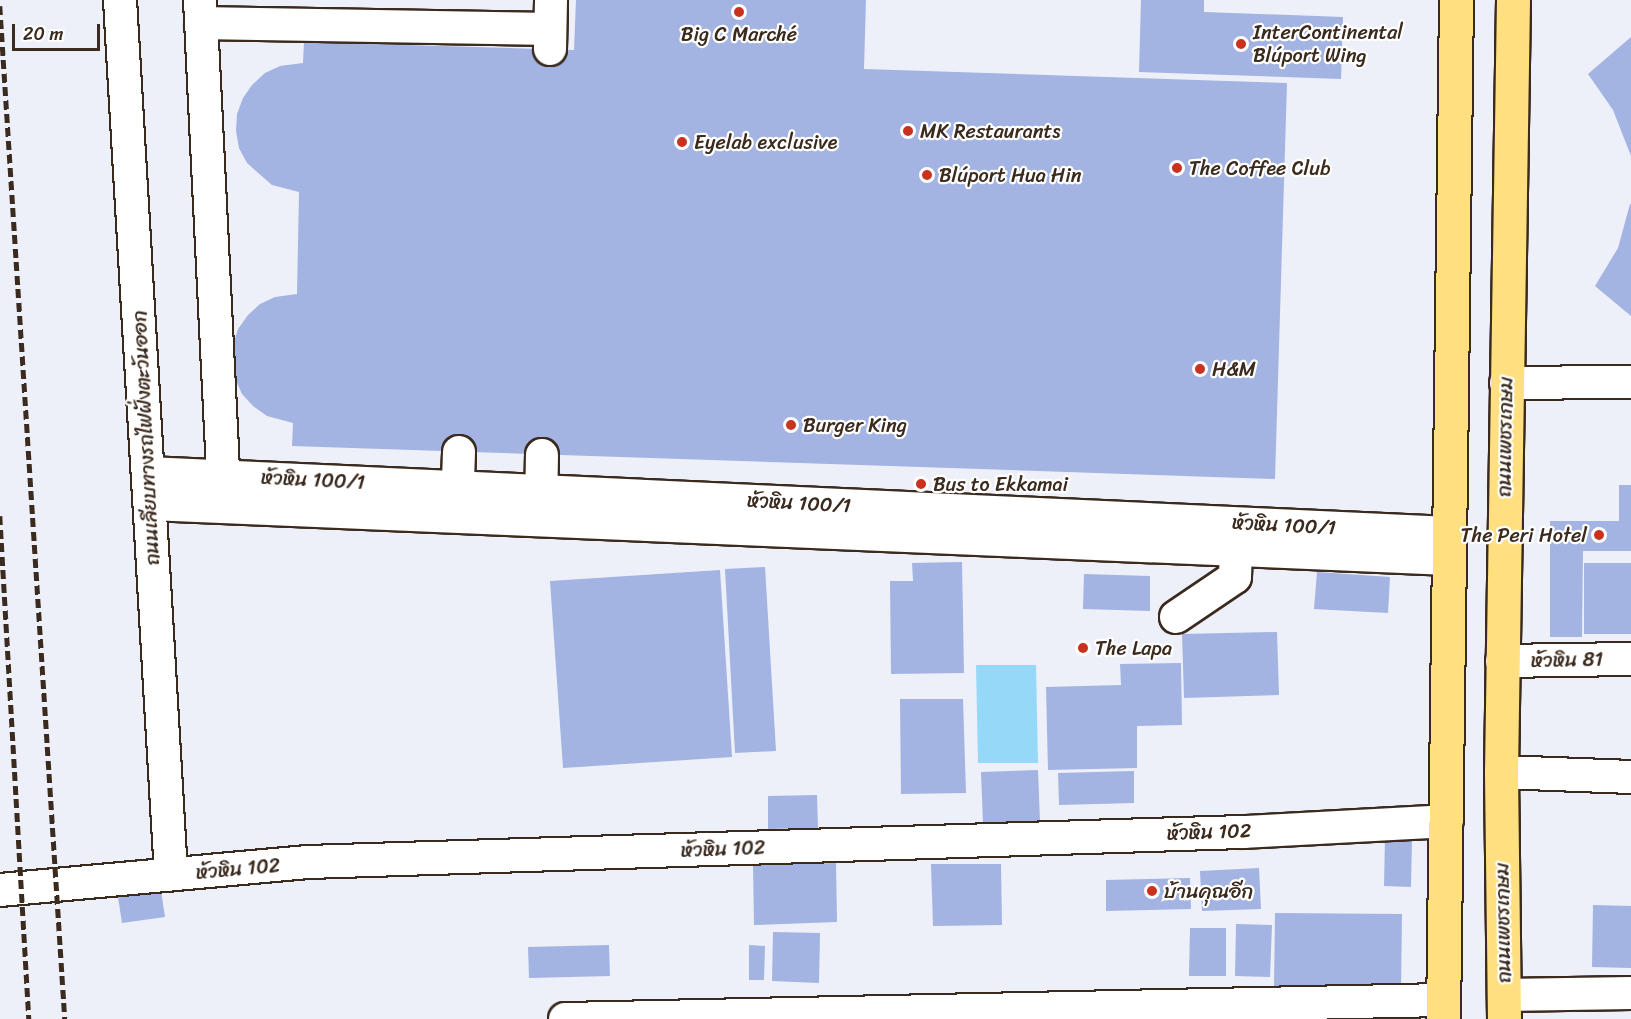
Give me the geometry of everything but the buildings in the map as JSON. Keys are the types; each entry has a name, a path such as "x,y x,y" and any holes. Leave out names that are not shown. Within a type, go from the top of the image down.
{"main road":[{"path":"1443,1009 1456,0"},
{"name":"ถนนเพชรเกษม","path":"1504,1007 1501,772 1513,0"}],"street":[{"name":"ถนนเลียบทางรถไฟฝั่งตะวันออก","path":"120,0 171,875"},
{"path":"224,476 200,11 550,26"},
{"path":"1506,383 1631,382"},
{"path":"457,502 459,452"},
{"path":"541,506 542,455"},
{"name":"หัวหิน 100/1","path":"148,472 224,476 457,502"},
{"name":"หัวหิน 100/1","path":"150,504 457,502 1450,546"},
{"name":"หัวหิน 100/1","path":"541,506 1236,550 1450,546"},
{"path":"1176,617 1235,577 1236,550"},
{"name":"หัวหิน 81","path":"1502,661 1631,659"},
{"path":"1501,772 1631,777"},
{"name":"หัวหิน 102","path":"0,890 308,862 1244,832 1447,821"},
{"path":"1504,1007 1631,993"},
{"path":"565,1019 1443,1009"}],"water":[{"path":"976,665 1036,665 1038,763 978,763"}],"railway":[{"path":"0,6 65,1019"},
{"path":"0,516 29,1019"}],"place":[{"name":"Big C Marché","path":"739,12"},
{"name":"InterContinental Blúport Wing","path":"1241,44"},
{"name":"MK Restaurants","path":"908,131"},
{"name":"Eyelab exclusive","path":"682,142"},
{"name":"The Coffee Club","path":"1177,168"},
{"name":"Blúport Hua Hin","path":"927,175"},
{"name":"H&M","path":"1200,369"},
{"name":"Burger King","path":"791,425"},
{"name":"Bus to Ekkamai","path":"921,484"},
{"name":"The Peri Hotel","path":"1599,535"},
{"name":"The Lapa","path":"1083,648"},
{"name":"บ้านคุณอีก","path":"1152,891"}]}
